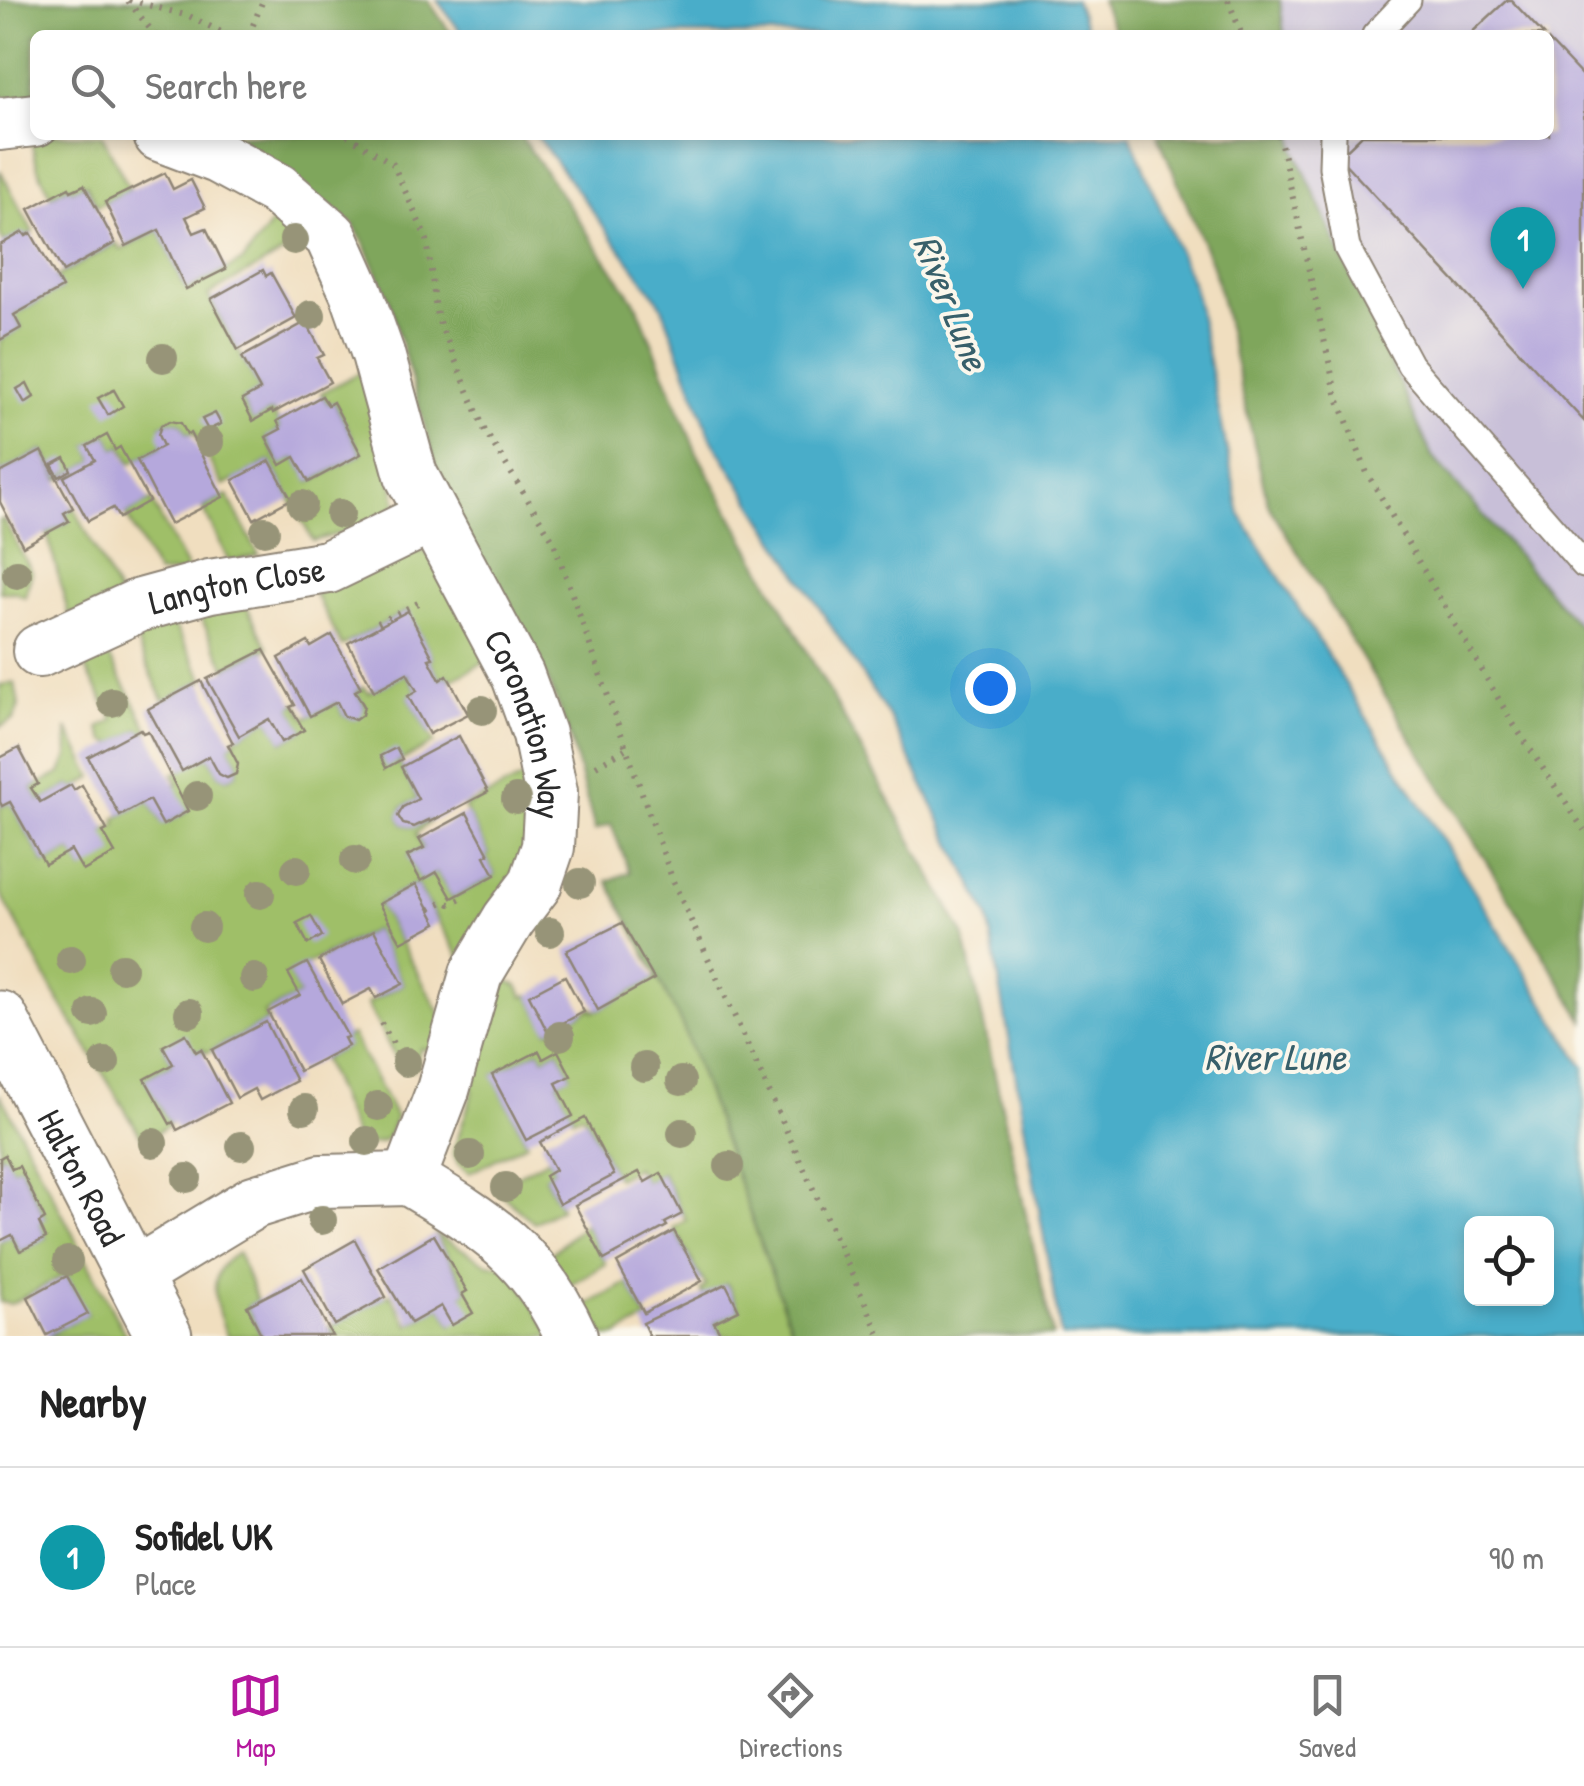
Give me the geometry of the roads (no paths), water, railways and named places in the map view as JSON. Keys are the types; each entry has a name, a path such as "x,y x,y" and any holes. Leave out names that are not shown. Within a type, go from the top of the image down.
{"street":[{"path":"0,124 30,121"},
{"name":"Coronation Way","path":"174,140 218,156 270,184 331,236 367,323 411,474 518,676 538,734 551,792 548,847 535,885 509,918 476,974 443,1090 408,1180"},
{"name":"Langton Close","path":"39,651 136,606 210,586 328,567 431,517"},
{"name":"Halton Road","path":"0,1018 164,1336"},
{"path":"132,1276 254,1202 320,1181 408,1180 480,1221 518,1252 557,1306 571,1336"}],"lane":[{"path":"1380,30 1408,0"},
{"path":"1333,140 1332,167 1346,248 1410,365 1584,564"}],"water":[{"path":"437,0 1075,0 1087,30 459,30"},
{"name":"River Lune","path":"540,140 1132,140 1194,288 1240,514 1584,1067 1584,1336 1061,1336 988,917 891,720 711,438 661,304"}],"place":[{"name":"Sofidel UK","path":"1523,289"}]}
